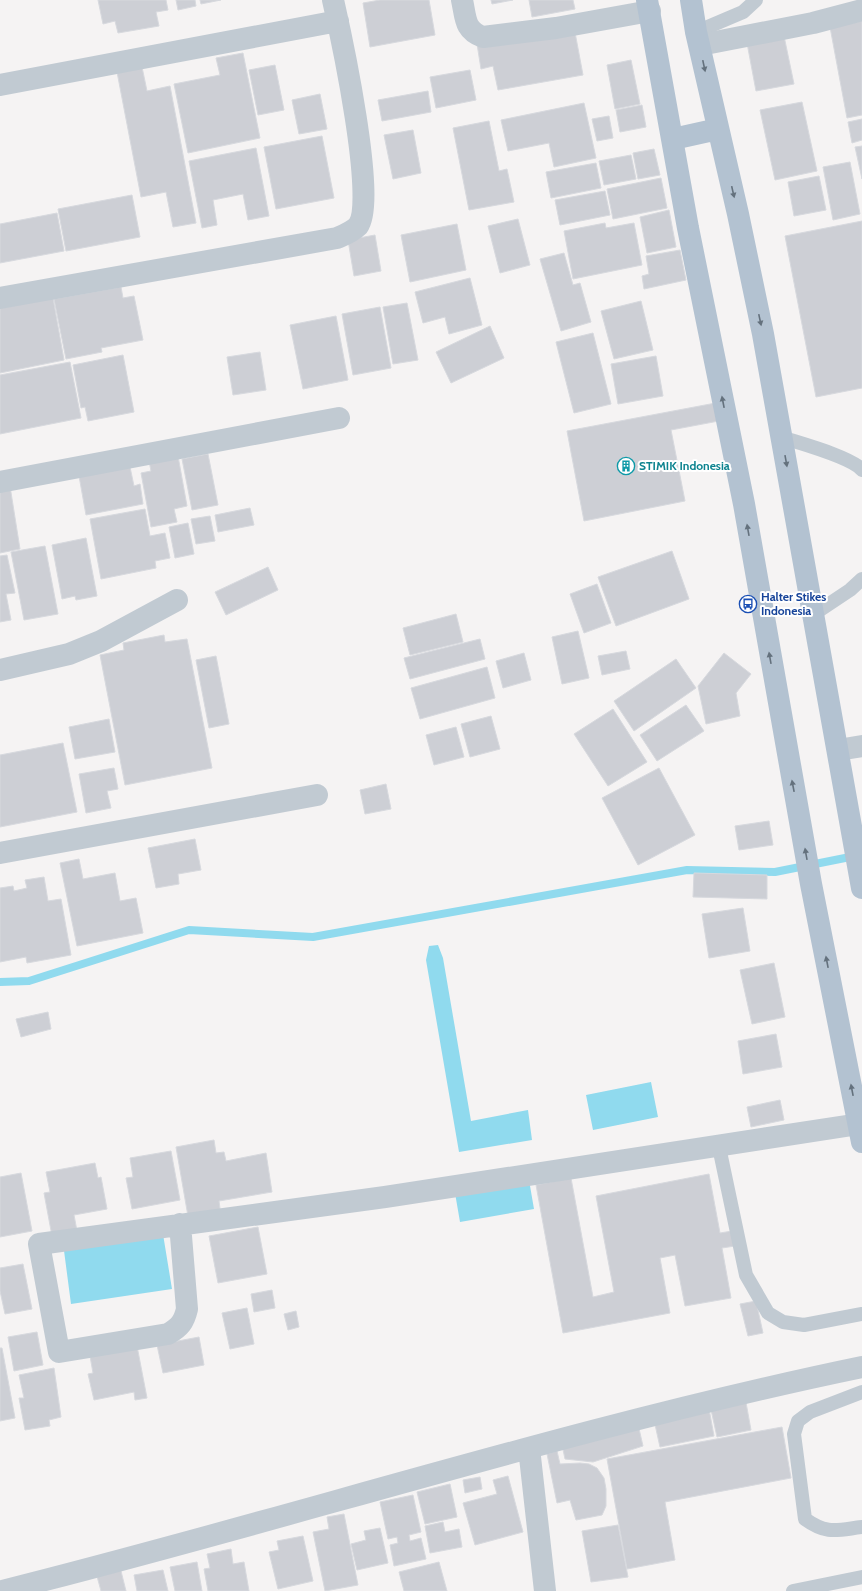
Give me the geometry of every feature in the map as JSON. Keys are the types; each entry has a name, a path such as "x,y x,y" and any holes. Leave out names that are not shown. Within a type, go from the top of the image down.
{"main road":[{"path":"691,0 698,38 740,221 782,437 838,750 848,816 861,881"},
{"path":"648,6 688,228 744,504 811,884 860,1133"},
{"path":"673,139 718,128"}],"street":[{"path":"462,0 467,26 473,33 483,37 556,28 648,6"},
{"path":"0,85 336,10 359,136 363,184 362,211 358,225 348,233 336,238 0,298"},
{"path":"698,38 813,23 862,10"},
{"path":"0,482 339,418"},
{"path":"0,670 69,654 101,641 177,600"},
{"path":"838,750 862,746"},
{"path":"0,853 317,795"},
{"path":"180,1224 187,1309 184,1320 179,1328 168,1334 59,1352 40,1244 180,1224 385,1197 719,1147 860,1133"},
{"path":"2,1591 95,1567 635,1419 862,1367"},
{"path":"529,1448 545,1591"}],"lane":[{"path":"698,38 743,12 756,0"},
{"path":"782,437 839,457 862,470"},
{"path":"814,614 850,590 862,579"},
{"path":"719,1147 746,1275 768,1314 783,1322 804,1325 862,1314"},
{"path":"862,1392 810,1412 798,1421 794,1434 805,1519 821,1530 832,1531 862,1527"},
{"path":"793,1591 862,1578"}],"water":[{"path":"438,945 443,958 471,1121 528,1110 532,1140 459,1152 426,960 429,946"},
{"path":"651,1082 658,1117 593,1130 586,1095"},
{"path":"529,1180 534,1209 460,1222 455,1193"},
{"path":"162,1228 172,1289 71,1304 63,1243"}],"building":[{"path":"98,0 166,0 168,10 156,12 159,26 118,33 115,21 103,24"},
{"path":"176,0 195,0 196,6 178,10"},
{"path":"200,0 221,0 201,4"},
{"path":"380,0 429,0 435,35 370,47 363,3"},
{"path":"491,0 513,0 492,4"},
{"path":"529,0 573,0 575,9 532,17"},
{"path":"862,21 862,115 847,118 830,27"},
{"path":"574,27 583,75 498,90 493,66 481,69 477,44"},
{"path":"784,36 794,84 756,91 747,43"},
{"path":"243,53 260,138 188,153 174,84 220,75 216,58"},
{"path":"631,60 640,104 615,109 607,65"},
{"path":"275,65 284,110 258,115 249,70"},
{"path":"142,67 147,91 170,86 196,223 173,227 166,192 141,197 117,72"},
{"path":"470,70 476,100 436,108 430,77"},
{"path":"428,91 431,112 382,121 378,100"},
{"path":"320,94 327,129 299,134 292,100"},
{"path":"802,102 817,171 775,180 760,110"},
{"path":"584,103 596,158 554,167 549,143 508,151 501,120"},
{"path":"642,105 646,127 620,132 616,110"},
{"path":"609,116 613,138 597,141 592,119"},
{"path":"862,119 862,140 852,143 848,122"},
{"path":"489,121 499,171 507,169 514,202 469,210 453,128"},
{"path":"413,130 421,173 393,179 384,135"},
{"path":"322,136 334,198 276,209 264,147"},
{"path":"862,146 862,179 855,147"},
{"path":"256,148 269,216 248,220 243,194 213,200 217,225 202,228 189,161"},
{"path":"654,149 660,175 638,179 633,153"},
{"path":"631,155 636,179 604,185 599,161"},
{"path":"850,162 860,214 833,220 823,167"},
{"path":"596,163 601,188 551,198 546,172"},
{"path":"819,176 826,210 794,216 788,182"},
{"path":"661,178 667,208 613,219 607,189"},
{"path":"605,191 610,215 560,225 555,200"},
{"path":"132,195 140,237 66,251 58,209"},
{"path":"669,210 676,247 647,253 640,217"},
{"path":"57,213 64,251 0,263 0,224"},
{"path":"518,219 530,265 500,273 488,226"},
{"path":"862,221 862,388 816,397 785,236"},
{"path":"605,223 606,228 634,223 642,265 573,279 564,231"},
{"path":"457,224 466,270 410,282 401,235"},
{"path":"375,235 381,271 354,276 348,240"},
{"path":"680,250 686,280 644,289 642,276 649,274 646,256"},
{"path":"564,253 573,285 580,283 591,322 561,331 540,259"},
{"path":"470,278 482,325 449,334 445,317 423,323 415,292"},
{"path":"121,287 123,298 134,296 143,340 101,348 102,352 66,359 54,299"},
{"path":"53,298 64,360 0,373 0,308"},
{"path":"641,301 653,350 614,359 601,311"},
{"path":"407,303 418,360 393,364 383,307"},
{"path":"380,307 391,368 353,375 342,314"},
{"path":"336,316 348,380 303,389 290,325"},
{"path":"490,326 504,358 451,383 436,352"},
{"path":"593,333 611,404 574,413 556,342"},
{"path":"260,352 266,390 233,395 227,357"},
{"path":"123,355 134,412 88,421 85,407 81,408 73,365"},
{"path":"656,356 663,396 618,404 611,364"},
{"path":"70,362 81,418 0,434 0,375"},
{"name":"STIMIK Indonesia","path":"721,402 724,420 671,430 685,501 584,521 567,431"},
{"path":"208,454 218,505 192,510 182,459"},
{"path":"178,456 187,506 174,509 177,522 151,527 141,473 151,471 149,461"},
{"path":"130,467 134,486 140,484 143,504 86,515 79,476"},
{"path":"10,486 20,549 0,553 0,488"},
{"path":"250,508 254,525 218,532 215,515"},
{"path":"145,509 150,536 165,533 170,558 155,561 156,568 101,579 90,519"},
{"path":"210,516 215,541 196,544 191,519"},
{"path":"188,523 194,554 175,558 169,527"},
{"path":"86,538 97,596 76,600 75,596 62,599 52,545"},
{"path":"45,546 58,614 24,620 11,552"},
{"path":"672,551 689,599 616,626 598,577"},
{"path":"7,555 15,593 6,594 11,620 0,622 0,556"},
{"path":"268,567 278,590 226,615 215,592"},
{"path":"597,584 611,623 584,633 570,594"},
{"path":"456,614 463,642 410,655 403,628"},
{"path":"578,631 589,678 562,684 552,637"},
{"path":"164,635 165,642 187,639 212,768 125,785 100,655 124,650 123,643"},
{"path":"480,639 485,659 410,679 404,658"},
{"path":"626,651 630,669 602,675 598,656"},
{"path":"524,653 531,680 503,688 496,661"},
{"path":"724,653 751,674 736,693 740,716 706,724 698,686"},
{"path":"216,656 229,724 209,728 196,660"},
{"path":"676,659 696,688 634,731 614,701"},
{"path":"487,667 495,698 420,719 411,688"},
{"path":"686,705 704,731 657,761 640,735"},
{"path":"613,709 647,762 608,786 574,734"},
{"path":"491,716 500,749 470,757 461,724"},
{"path":"109,719 115,752 75,759 69,727"},
{"path":"456,727 464,757 434,765 426,735"},
{"path":"63,743 77,812 0,827 0,755"},
{"path":"114,768 118,789 107,791 111,808 86,813 79,774"},
{"path":"659,768 695,835 638,865 602,798"},
{"path":"386,784 391,809 365,814 360,790"},
{"path":"769,821 773,845 739,850 735,826"},
{"path":"195,839 201,870 178,874 179,884 156,888 148,848"},
{"path":"79,859 83,879 115,873 120,901 136,898 143,933 77,946 60,863"},
{"path":"694,873 767,875 767,899 693,897"},
{"path":"44,877 48,901 61,899 71,955 27,963 26,957 0,962 0,888 13,886 14,891 27,888 25,880"},
{"path":"743,908 750,951 709,958 702,914"},
{"path":"774,963 785,1017 752,1024 740,970"},
{"path":"48,1012 51,1029 21,1037 16,1019"},
{"path":"776,1034 782,1067 743,1074 738,1041"},
{"path":"780,1100 784,1120 751,1127 747,1107"},
{"path":"214,1140 216,1153 224,1152 226,1161 266,1153 272,1192 219,1201 221,1216 189,1222 176,1147"},
{"path":"171,1151 180,1200 132,1209 126,1178 133,1177 130,1158"},
{"path":"95,1163 98,1178 101,1177 107,1209 74,1215 77,1231 52,1236 44,1193 50,1192 46,1172"},
{"path":"21,1173 32,1231 0,1237 0,1177"},
{"path":"709,1174 720,1233 732,1231 735,1246 722,1248 731,1298 685,1306 675,1255 660,1258 670,1313 563,1333 536,1185 571,1178 593,1297 614,1292 596,1196"},
{"path":"258,1227 267,1274 218,1283 209,1236"},
{"path":"23,1264 32,1309 5,1314 0,1291 0,1268"},
{"path":"272,1290 275,1308 254,1312 251,1294"},
{"path":"756,1301 763,1333 748,1336 740,1304"},
{"path":"247,1308 254,1344 230,1349 222,1313"},
{"path":"296,1311 299,1327 288,1330 284,1314"},
{"path":"37,1332 43,1365 14,1371 8,1337"},
{"path":"199,1337 204,1365 163,1373 157,1345"},
{"path":"137,1346 147,1398 135,1400 134,1392 94,1400 88,1374 93,1373 90,1356"},
{"path":"0,1348 2,1348 15,1418 0,1421"},
{"path":"54,1368 61,1417 49,1420 50,1426 25,1430 19,1398 24,1398 19,1375"},
{"path":"745,1397 751,1430 717,1437 710,1405"},
{"path":"709,1409 714,1436 660,1447 654,1420"},
{"path":"637,1420 643,1446 593,1462 565,1459 561,1440"},
{"path":"782,1427 791,1478 665,1502 675,1560 627,1569 607,1459"},
{"path":"557,1451 560,1464 580,1463 589,1464 597,1468 604,1478 606,1489 606,1506 602,1515 576,1520 570,1500 557,1503 547,1454"},
{"path":"508,1476 523,1532 475,1545 463,1503 497,1494 493,1480"},
{"path":"480,1477 482,1489 465,1493 463,1480"},
{"path":"450,1484 457,1517 425,1524 417,1492"},
{"path":"413,1495 421,1532 409,1535 410,1541 421,1538 426,1559 394,1566 390,1545 398,1543 397,1537 388,1539 380,1502"},
{"path":"344,1514 358,1585 325,1591 313,1532 329,1529 327,1517"},
{"path":"443,1522 445,1532 459,1529 462,1547 430,1553 425,1526"},
{"path":"618,1525 628,1577 591,1582 582,1531"},
{"path":"380,1528 388,1563 357,1570 351,1544 366,1540 364,1531"},
{"path":"303,1536 313,1581 278,1589 269,1552 279,1550 277,1541"},
{"path":"231,1549 233,1564 244,1562 249,1591 208,1591 204,1569 210,1568 207,1554"},
{"path":"197,1562 202,1591 175,1591 170,1567"},
{"path":"439,1562 447,1591 404,1591 399,1572"},
{"path":"119,1563 126,1591 101,1591 95,1569"},
{"path":"163,1570 168,1591 137,1591 134,1575"}],"waterway":[{"path":"0,982 29,981 189,930 313,937 687,870 775,872 855,856"}],"place":[{"name":"STIMIK Indonesia","path":"626,466"},
{"name":"Halter Stikes Indonesia","path":"748,604"}]}
